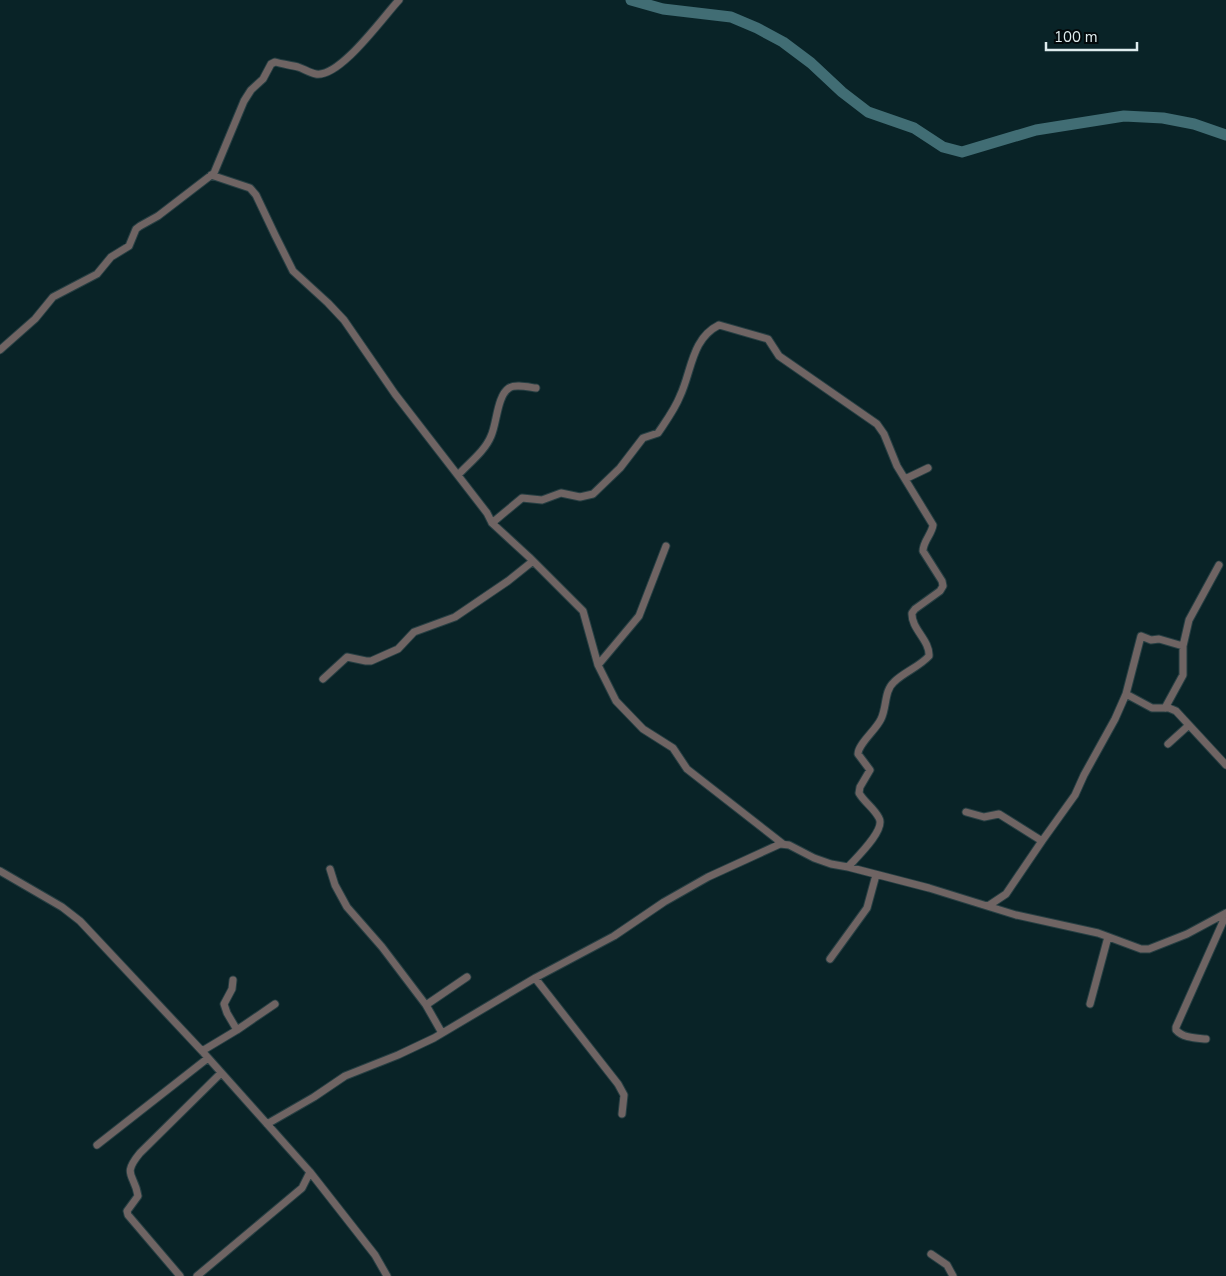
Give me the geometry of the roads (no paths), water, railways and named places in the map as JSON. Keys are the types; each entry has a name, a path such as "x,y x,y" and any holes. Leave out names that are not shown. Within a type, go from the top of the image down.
{"street":[{"path":"0,350 35,319 53,297 97,274 111,256 129,246 136,229 163,213 215,171 244,101 271,64 274,62 297,67 316,74 332,70 345,62 399,0"},
{"path":"211,175 250,188 256,194 274,236 293,271 341,316 395,394 487,513 492,523 534,561 583,611 598,665 616,701 643,729 674,748 687,769 783,844 830,864 939,891 1016,915 1108,937 1141,949 1149,949 1187,934 1226,914"},
{"path":"492,523 522,498 542,500 561,492 587,496 599,490 620,468 643,438 658,434 681,395 696,348 706,335 719,325 768,339 779,356 873,421 882,430 905,480 933,525 923,546 923,551 942,581 943,586 940,591 912,613 914,622 928,648 929,656 892,684 881,719 858,751 858,754 870,770 860,787 859,793 880,818 880,824 875,836 848,867"},
{"path":"458,475 482,450 491,437 501,399 506,390 512,387 536,388"},
{"path":"905,480 928,468"},
{"path":"598,665 639,616 666,546"},
{"path":"322,679 347,657 372,661 398,649 414,632 455,617 534,561"},
{"path":"1165,708 1182,675 1184,646 1189,620 1219,565"},
{"path":"988,906 1006,894 1075,795 1126,694 1141,636 1151,640 1159,639 1184,646"},
{"path":"1126,694 1152,708 1165,708 1176,711 1226,765"},
{"path":"1168,744 1189,725"},
{"path":"966,812 984,817 999,814 1042,840"},
{"path":"267,1124 345,1076 398,1055 442,1033 535,978 614,936 664,902 708,877 733,864 783,844"},
{"path":"330,869 335,885 347,907 382,947 426,1005 442,1033"},
{"path":"0,870 74,916 202,1051 310,1172 375,1255 387,1276"},
{"path":"830,959 867,908 876,875"},
{"path":"1206,1038 1181,1034 1176,1030 1176,1027 1226,914"},
{"path":"1090,1004 1108,937"},
{"path":"426,1005 467,977"},
{"path":"535,978 618,1084 624,1095 622,1114"},
{"path":"233,980 232,989 224,1004 227,1013 238,1030"},
{"path":"202,1051 238,1030 275,1004"},
{"path":"97,1145 208,1058"},
{"path":"180,1276 128,1216 127,1210 138,1196 130,1176 130,1170 140,1153 222,1073"},
{"path":"197,1276 302,1188 310,1172"},
{"path":"931,1254 947,1265 953,1276"}],"waterway":[{"path":"631,0 663,9 731,17 757,28 783,42 811,63 842,92 868,112 914,128 943,147 962,152 1036,130 1124,116 1163,118 1194,124 1226,135"}]}
